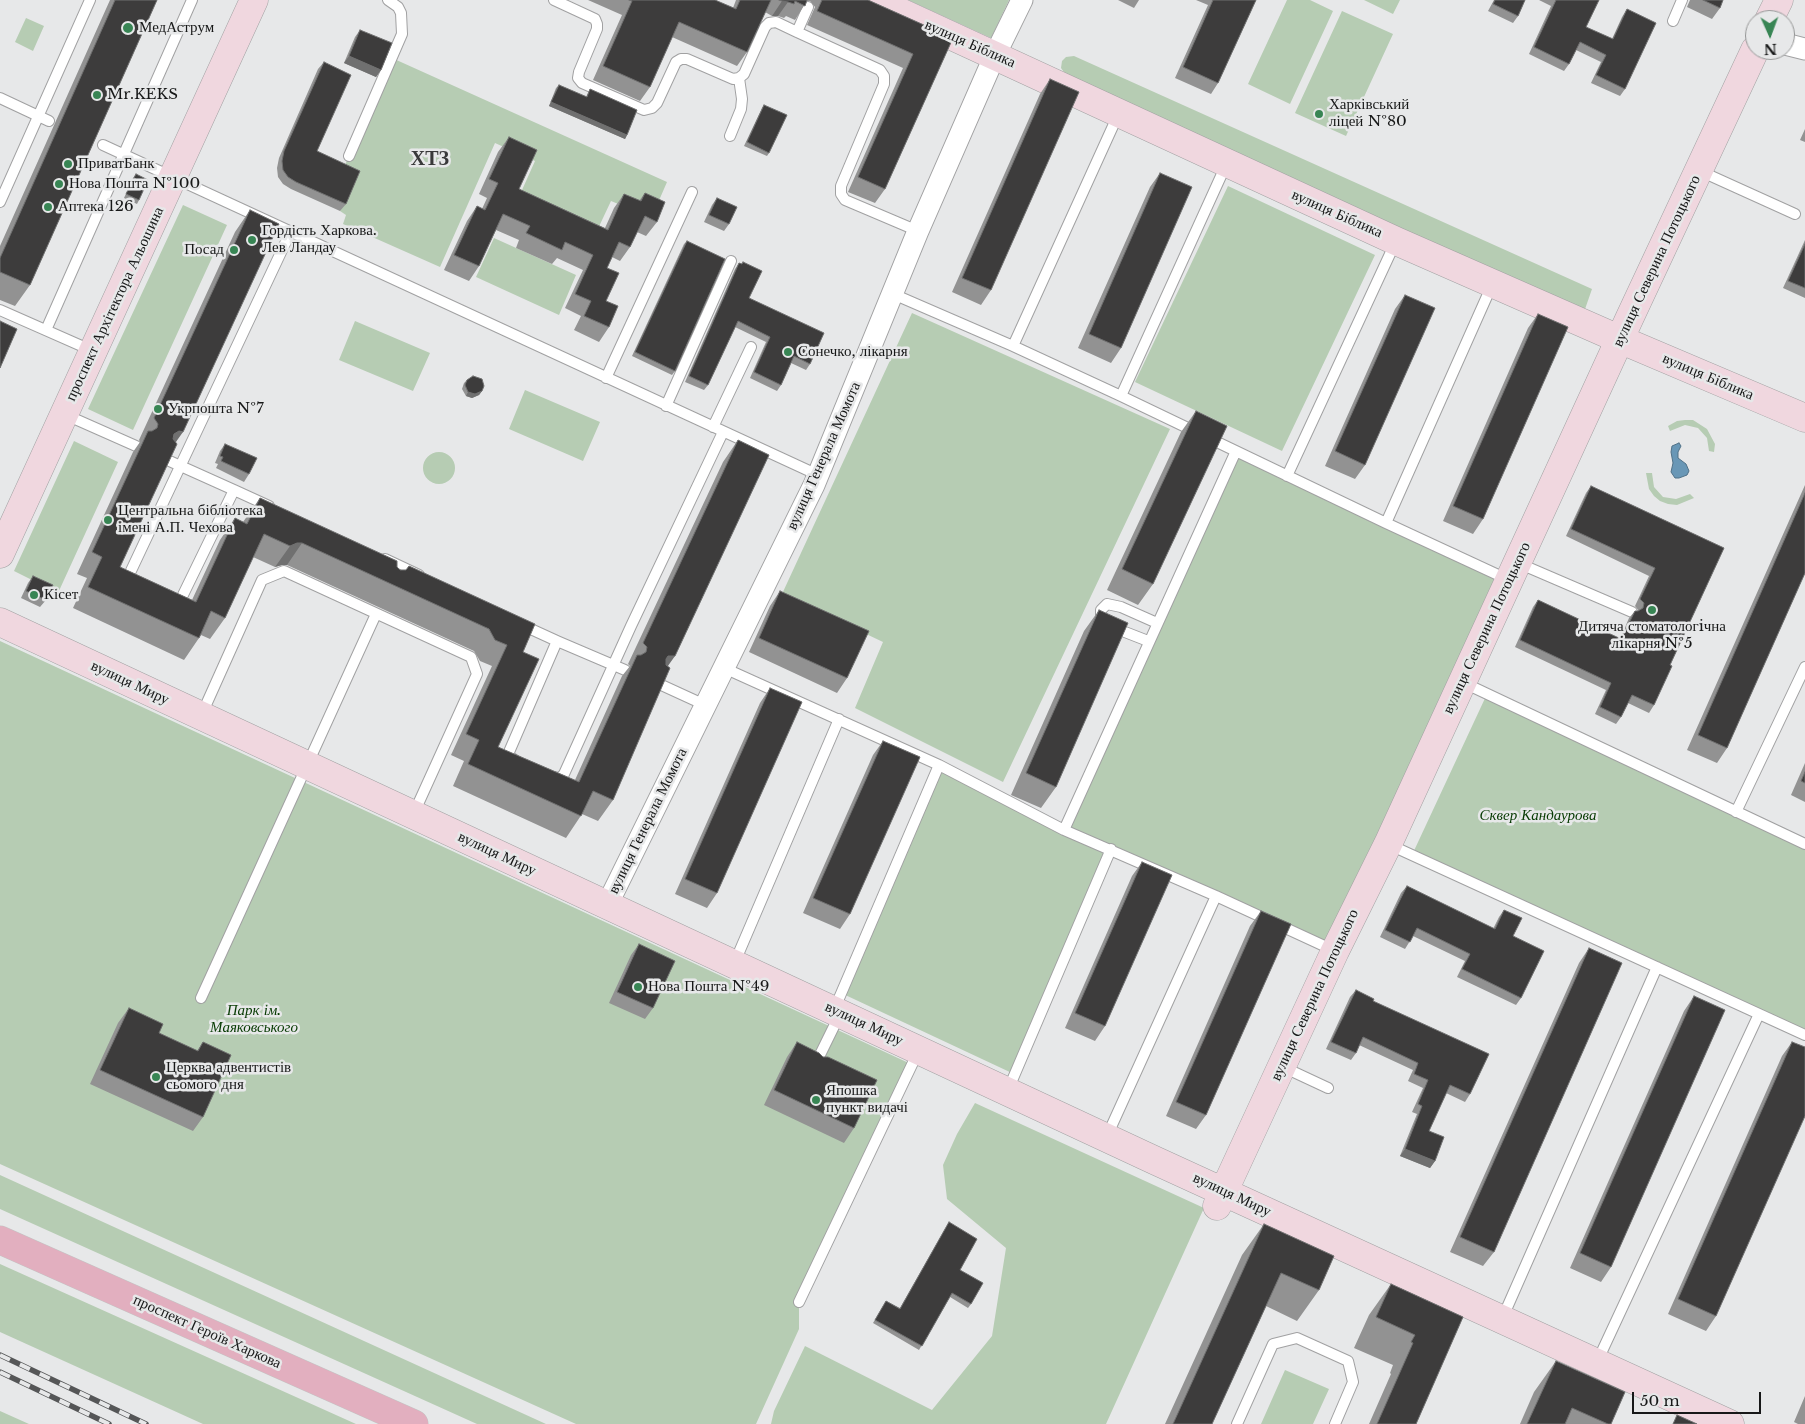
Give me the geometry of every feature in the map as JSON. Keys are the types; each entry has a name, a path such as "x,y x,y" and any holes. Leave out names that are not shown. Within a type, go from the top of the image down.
{"main road":[{"name":"проспект Героїв Харкова","path":"0,1240 414,1424"}],"street":[{"name":"проспект Архітектора Альошина","path":"0,554 254,0"},
{"name":"вулиця Біблика","path":"874,0 1396,241 1805,418"},
{"name":"вулиця Генерала Момота","path":"608,905 818,475 918,230 995,56 1022,0"},
{"name":"вулиця Северина Потоцького","path":"1220,1199 1335,950 1388,844 1619,339 1750,60"},
{"name":"вулиця Миру","path":"0,622 1106,1137 1220,1199 1502,1320 1730,1424"}],"lane":[{"path":"0,202 90,0"},
{"path":"46,330 192,0"},
{"path":"349,156 402,34 401,13 398,7 388,0"},
{"path":"554,0 595,19 597,24 597,29 579,72 578,78 582,83 644,110 652,108 657,103 676,62 681,59 687,59 733,79 739,78 744,74 765,27 769,23 776,22 880,70 884,76 884,84 841,186 841,194 845,200 918,230"},
{"path":"1673,21 1682,0"},
{"path":"797,32 808,7"},
{"path":"730,136 741,109 742,99 739,78"},
{"path":"0,98 49,121"},
{"path":"1013,346 1119,112"},
{"path":"103,145 818,475"},
{"path":"1121,396 1226,164"},
{"path":"1699,170 1795,214"},
{"path":"606,378 692,192"},
{"path":"139,588 132,584 129,580 129,575 291,231"},
{"path":"1287,476 1396,241"},
{"path":"666,406 731,261"},
{"path":"1386,523 1492,284"},
{"path":"893,294 1013,346 1121,396 1386,523 1514,572 1632,612"},
{"path":"0,310 94,351"},
{"path":"547,775 560,778 564,774 718,430 751,347"},
{"path":"65,414 136,446"},
{"path":"1064,830 1148,641 1236,451"},
{"path":"165,459 280,511"},
{"path":"162,598 170,602 176,602 181,599 234,490"},
{"path":"380,557 396,568 432,581"},
{"path":"201,716 262,580 284,571 471,657 477,674 413,815"},
{"path":"1148,641 1107,625 1101,619 1101,610 1107,604 1121,607 1157,623"},
{"path":"201,998 376,614"},
{"path":"516,622 625,670"},
{"path":"529,767 508,756 557,641"},
{"path":"1736,812 1805,667"},
{"path":"724,668 939,765 1064,830 1111,849 1335,950"},
{"path":"1462,682 1805,844"},
{"path":"657,683 706,705"},
{"path":"734,964 839,719"},
{"path":"815,1065 939,765"},
{"path":"1388,844 1805,1035"},
{"path":"1007,1091 1111,849"},
{"path":"1106,1137 1216,896"},
{"path":"1502,1320 1657,967"},
{"path":"1596,1364 1759,1014"},
{"path":"799,1302 920,1050"},
{"path":"1282,1066 1328,1088"},
{"path":"1237,1424 1273,1344 1296,1338 1348,1361 1353,1382 1335,1424"}],"green space":[{"path":"908,0 1009,0 991,38"},
{"path":"1287,0 1310,0 1333,11 1290,104 1248,84"},
{"path":"1364,0 1400,0 1393,14"},
{"path":"1342,11 1393,34 1346,136 1295,113"},
{"path":"26,18 44,26 33,51 15,42"},
{"path":"1074,56 1592,289 1584,312 1066,75 1061,68 1062,61 1066,57"},
{"path":"392,58 667,182 654,212 628,208 611,201 595,235 518,199 535,161 495,143 440,267 343,224 346,215 340,211 355,178 342,172"},
{"path":"1228,186 1375,255 1282,451 1135,382"},
{"path":"183,205 227,225 133,430 88,409"},
{"path":"494,238 576,275 559,315 476,277"},
{"path":"912,313 1170,429 1003,782 855,708 883,642 782,594"},
{"path":"355,321 430,353 413,391 339,360"},
{"path":"525,390 600,422 583,461 509,429"},
{"path":"1693,420 1707,429 1715,444 1714,452 1709,451 1707,438 1698,428 1685,425 1670,431 1668,426 1677,421"},
{"path":"74,441 118,462 58,593 14,571"},
{"path":"1236,451 1501,577 1324,946 1111,851 1014,1074 841,993 939,765 1063,829"},
{"path":"439,452 445,453 450,457 454,462 454,474 450,479 445,483 439,484 433,483 428,479 424,474 423,468 424,462 428,457 433,453"},
{"path":"1646,473 1652,473 1654,487 1663,497 1676,499 1690,494 1694,498 1677,505 1660,501 1649,489"},
{"name":"Парк ім. Маяковського","path":"0,641 913,1065 799,1302 799,1329 756,1424 576,1424 0,1164"},
{"name":"Сквер Кандаурова","path":"1487,694 1805,844 1805,1035 1412,855"},
{"path":"975,1103 1204,1208 1106,1424 771,1424 774,1411 805,1346 932,1410 992,1336 1006,1248 947,1199 943,1165 957,1134"},
{"path":"0,1175 546,1424 477,1424 0,1209"},
{"path":"0,1264 356,1424 203,1424 0,1332"},
{"path":"1285,1370 1329,1389 1313,1424 1261,1424"},
{"path":"0,1411 29,1424 0,1424"}],"water":[{"path":"1679,443 1681,446 1678,458 1686,464 1689,471 1687,475 1675,478 1671,472 1673,463 1671,452 1672,446"}],"building":[{"path":"115,0 157,0 30,285 0,272 0,258"},
{"path":"629,0 715,0 736,9 740,0 771,0 747,52 679,22 650,87 603,66 632,1"},
{"path":"779,0 807,0 805,6 795,1 794,4"},
{"path":"822,0 868,0 953,38 885,189 858,177 913,54 817,11"},
{"path":"1213,0 1256,0 1218,83 1183,67"},
{"path":"1495,0 1525,0 1518,16 1493,4"},
{"path":"1556,0 1599,0 1586,27 1613,39 1627,9 1656,23 1625,89 1596,75 1606,55 1580,42 1569,64 1534,47"},
{"path":"1703,0 1723,0 1720,8"},
{"path":"360,30 392,43 381,70 349,56"},
{"path":"324,62 351,75 317,151 360,171 346,204 296,182 288,177 283,170 284,151"},
{"path":"1050,79 1079,92 991,290 962,278"},
{"path":"559,85 587,97 590,89 637,110 627,135 551,102"},
{"path":"764,105 787,115 769,153 747,142"},
{"path":"509,137 537,150 519,189 608,230 624,194 641,201 645,193 665,202 657,222 645,216 630,247 619,242 607,268 619,273 606,301 618,306 609,327 584,316 591,301 575,294 593,255 565,242 562,250 526,233 530,226 503,214 479,266 454,255 477,206 485,210 498,183 489,179"},
{"path":"1160,173 1192,187 1121,348 1089,334"},
{"path":"136,174 148,180 139,200 126,194"},
{"path":"717,198 737,207 729,224 709,215"},
{"path":"250,210 279,224 183,432 179,431 174,434 173,439 177,444 120,567 196,602 235,518 247,524 260,498 397,561 397,567 400,570 406,570 409,566 535,624 523,652 539,659 498,747 579,782 637,655 646,652 647,647 643,643 738,440 769,455 675,656 668,656 666,659 666,665 670,668 613,800 593,791 581,816 468,764 479,740 466,734 507,645 495,640 489,629 302,543 290,546 264,534 225,618 211,611 199,638 88,587 102,557 92,552 148,431 157,428 158,424 154,418"},
{"path":"687,241 725,259 675,371 635,352"},
{"path":"1805,244 1805,288 1788,281"},
{"path":"743,262 762,271 749,298 824,333 810,364 794,356 781,385 754,372 770,337 738,321 708,385 689,376 739,263 742,264"},
{"path":"1405,295 1435,308 1365,465 1335,451"},
{"path":"1538,314 1568,327 1483,519 1453,506"},
{"path":"0,321 17,329 0,368"},
{"path":"473,376 482,379 484,386 482,391 475,394 468,392 465,385 467,380"},
{"path":"1196,411 1227,426 1153,584 1122,569"},
{"path":"225,444 257,458 249,474 221,461 223,457 220,456"},
{"name":"Дитяча стоматологiчна лiкарня №5","path":"1591,486 1724,548 1670,665 1672,666 1654,705 1632,695 1621,717 1600,707 1611,683 1520,640 1538,600 1621,639 1635,611 1643,608 1644,603 1640,599 1655,568 1571,529"},
{"path":"1805,493 1805,573 1727,748 1698,735"},
{"path":"33,576 53,585 46,600 26,591"},
{"path":"780,591 869,631 847,678 759,638"},
{"path":"1099,610 1128,623 1056,787 1026,773"},
{"path":"770,688 802,702 717,893 685,879"},
{"path":"883,741 920,757 850,914 813,898"},
{"path":"1805,772 1805,783 1801,781"},
{"path":"1142,862 1172,875 1105,1026 1075,1013"},
{"path":"1407,886 1495,929 1504,910 1522,918 1513,936 1544,951 1521,998 1462,969 1470,954 1417,928 1410,942 1385,930"},
{"path":"1261,911 1291,924 1206,1115 1176,1102"},
{"name":"Нова Пошта №49","path":"639,944 675,961 653,1008 617,992"},
{"path":"1589,948 1622,963 1494,1252 1460,1237"},
{"path":"1356,990 1374,999 1373,1001 1489,1054 1470,1094 1450,1085 1429,1131 1444,1137 1435,1161 1405,1149 1422,1106 1418,1104 1428,1080 1414,1074 1418,1063 1363,1037 1356,1053 1331,1042"},
{"path":"1694,996 1725,1010 1611,1267 1580,1253"},
{"name":"Церква адвентистів сьомого дня","path":"129,1008 163,1024 159,1033 198,1051 203,1042 231,1055 203,1117 100,1070"},
{"name":"Япошка пункт видачі","path":"797,1042 823,1057 828,1057 877,1080 854,1128 774,1090"},
{"path":"1792,1042 1805,1047 1805,1116 1716,1316 1678,1299"},
{"path":"949,1222 977,1239 960,1270 983,1283 971,1304 952,1293 922,1346 875,1320 886,1301 900,1309"},
{"path":"1264,1224 1334,1256 1319,1290 1281,1273 1212,1424 1173,1424"},
{"path":"1391,1284 1463,1317 1416,1424 1377,1424 1415,1335 1376,1317"},
{"path":"1556,1361 1625,1392 1611,1424 1572,1408 1565,1424 1527,1424"},
{"path":"1677,1415 1697,1424 1673,1424"}],"railway":[{"path":"0,1355 146,1424"},
{"path":"0,1372 109,1424"}],"place":[{"name":"МедАструм","path":"128,28"},
{"name":"Mr.KEKS","path":"97,95"},
{"name":"Харківський ліцей №80","path":"1319,114"},
{"name":"ПриватБанк","path":"68,164"},
{"name":"Нова Пошта №100","path":"59,184"},
{"name":"Аптека 126","path":"48,207"},
{"name":"Гордість Харкова. Лев Ландау","path":"252,240"},
{"name":"Посад","path":"234,250"},
{"name":"Сонечко, лікарня","path":"788,352"},
{"name":"Укрпошта №7","path":"158,409"},
{"name":"Центральна бібліотека імені А.П. Чехова","path":"108,520"},
{"name":"Кісет","path":"34,595"},
{"name":"Дитяча стоматологiчна лiкарня №5","path":"1652,610"},
{"name":"Нова Пошта №49","path":"638,987"},
{"name":"Церква адвентистів сьомого дня","path":"156,1077"},
{"name":"Япошка пункт видачі","path":"816,1100"}],"district":[{"name":"ХТЗ","path":"430,159"}]}
